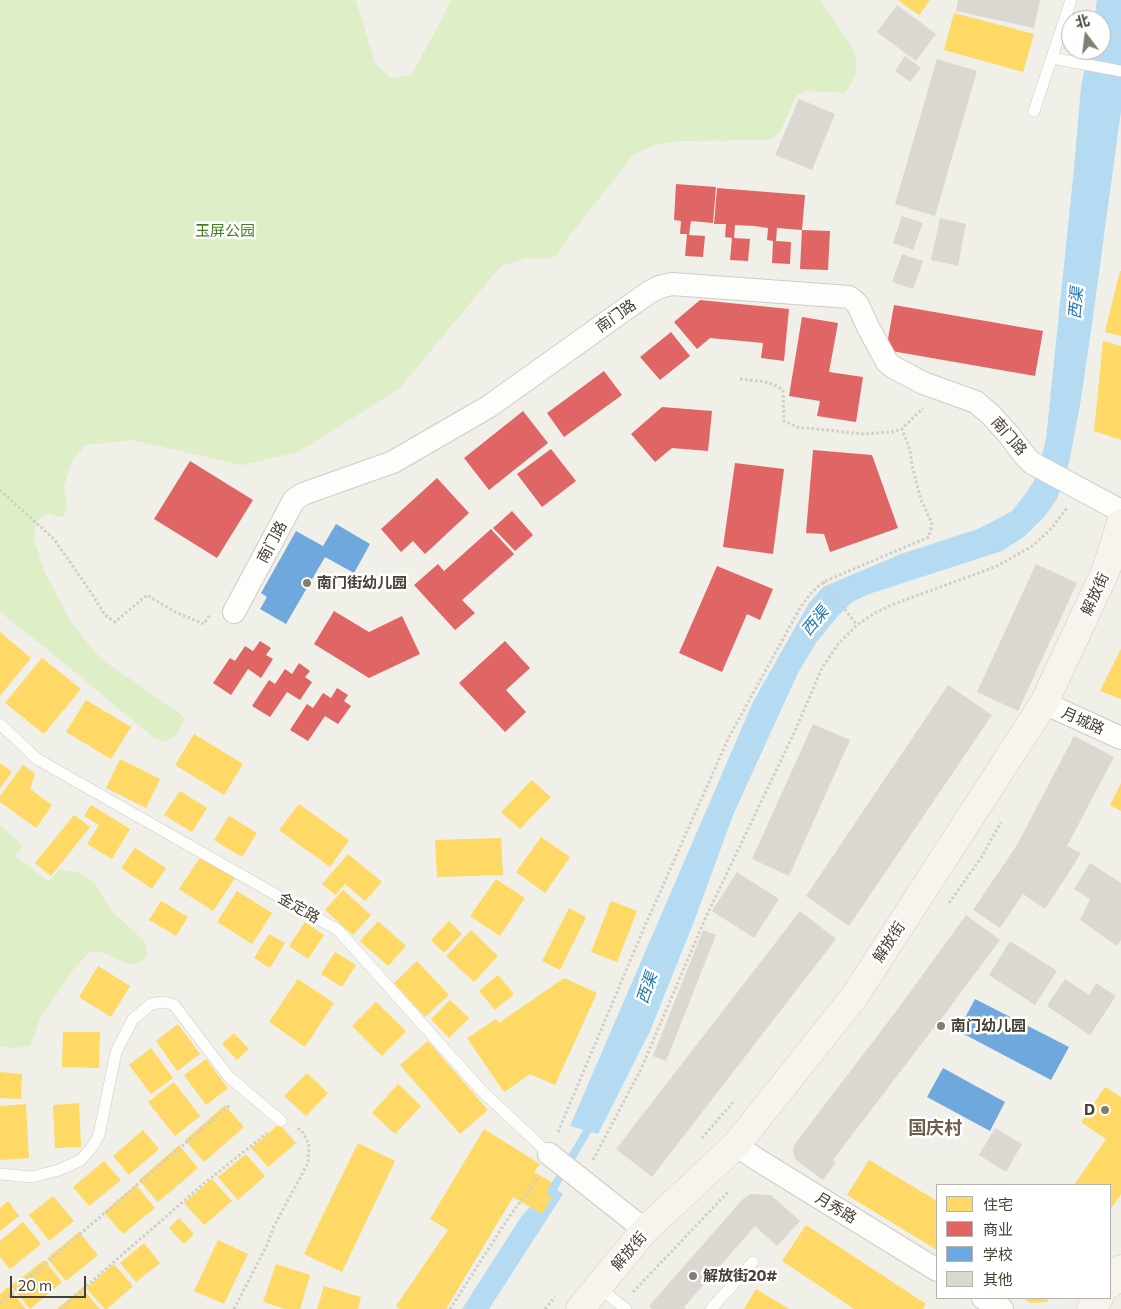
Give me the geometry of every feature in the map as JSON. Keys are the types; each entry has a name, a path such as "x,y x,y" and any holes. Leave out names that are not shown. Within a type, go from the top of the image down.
{"street":[{"name":"南门路","path":"234,612 294,500 298,497 393,462 488,407 648,293 659,287 672,284 849,297 858,305 887,362 900,372 923,383 976,402 991,415 1032,462 1121,511"},
{"name":"解放街","path":"569,1302 598,1287 646,1230 736,1145 854,997 1044,703 1106,570 1121,523"},
{"name":"月城路","path":"1044,703 1121,738"},
{"name":"月秀路","path":"736,1145 936,1269"},
{"path":"549,1154 646,1230"},
{"path":"1111,1283 1121,1269"},
{"path":"985,1299 1002,1309"},
{"path":"1091,1309 1099,1299"}],"lane":[{"path":"1034,111 1071,0"},
{"path":"1052,58 1121,71"},
{"name":"金定路","path":"0,724 37,759 338,930 482,1091 549,1154"},
{"path":"0,1174 32,1177 59,1170 81,1160 100,1135 116,1052 133,1019 151,1004 164,1002 174,1006 229,1078 281,1121"},
{"path":"711,1309 753,1262"},
{"path":"598,1287 626,1309"}],"path":[{"path":"740,379 764,381 783,390 784,421 797,428 864,434 902,430 941,390"},
{"path":"450,1309 509,1217 543,1171 644,928 729,737 800,608 812,592 823,582 929,537 932,523 921,500 910,450 902,430"},
{"path":"0,490 54,539 105,615 114,622 147,595 175,612 204,624 217,603 234,612"},
{"path":"582,1181 641,1069 705,919 794,734 822,668 838,644 857,625 875,613 891,605 995,567 1031,547 1050,530 1081,490"},
{"path":"823,582 857,625"},
{"path":"0,1303 245,1092"},
{"path":"699,1141 738,1096"},
{"path":"60,1309 201,1186 281,1121 302,1131 309,1144 308,1163 274,1226 267,1245 234,1309"},
{"path":"545,1309 569,1302"}],"green space":[{"name":"玉屏公园","path":"0,0 356,0 375,63 391,78 411,75 451,0 820,0 850,45 856,60 856,68 855,76 845,93 805,91 797,95 781,130 774,138 766,140 680,141 657,144 633,155 567,239 557,255 548,259 527,258 501,266 399,389 298,452 242,465 132,440 85,445 71,463 64,487 67,505 64,516 57,517 51,513 42,516 36,523 34,539 44,570 70,621 100,658 180,714 184,719 174,736 163,741 155,739 0,612"},
{"path":"0,825 23,846 15,856 49,882 60,869 80,873 94,883 111,910 145,942 147,956 139,963 129,964 98,951 89,952 73,970 40,1019 30,1046 13,1048 0,1046"}],"water":[{"path":"1097,0 1121,0 1121,111 1080,405 1069,463 1057,499 1044,517 1025,536 1002,551 869,594 852,602 816,643 798,673 733,815 695,919 650,1031 598,1134 570,1126 753,702 809,603 823,587 901,554 978,529 1012,511 1037,476 1046,439 1081,87 1086,60 1111,60 1111,10 1096,10"},
{"path":"550,1185 563,1194 489,1309 462,1309 521,1217"}],"building: 住宅":[{"path":"898,0 930,0 919,15"},
{"path":"954,13 1034,34 1023,72 944,50"},
{"path":"1121,271 1121,336 1105,332"},
{"path":"1103,341 1121,346 1121,440 1094,431"},
{"path":"0,632 31,658 0,696"},
{"path":"1121,649 1121,699 1100,691"},
{"path":"42,658 81,689 44,734 5,703"},
{"path":"86,700 131,727 111,759 66,732"},
{"path":"194,734 243,764 224,795 175,765"},
{"path":"120,759 160,779 146,808 106,788"},
{"path":"0,763 12,772 0,788"},
{"path":"23,765 35,774 30,789 52,805 36,828 0,802 0,796"},
{"path":"532,780 551,797 520,829 501,812"},
{"path":"1121,783 1121,811 1110,805"},
{"path":"180,791 207,808 192,832 164,815"},
{"path":"299,804 349,840 330,867 279,830"},
{"path":"91,805 130,829 112,859 87,844 99,825 84,816"},
{"path":"74,815 90,827 51,876 35,863"},
{"path":"229,816 257,833 242,857 214,840"},
{"path":"541,837 570,857 545,893 516,872"},
{"path":"501,838 503,875 437,877 435,840"},
{"path":"135,848 166,868 152,889 121,868"},
{"path":"348,854 382,882 365,901 345,884 335,895 322,884"},
{"path":"201,856 235,878 213,911 179,889"},
{"path":"496,879 525,898 500,936 470,916"},
{"path":"343,890 371,915 353,935 325,910"},
{"path":"237,891 272,913 252,944 217,922"},
{"path":"161,901 188,917 176,936 149,920"},
{"path":"611,901 637,911 617,962 591,952"},
{"path":"569,908 586,917 560,970 542,961"},
{"path":"378,921 406,946 388,966 360,941"},
{"path":"449,921 462,934 444,953 431,940"},
{"path":"305,922 324,935 308,959 289,946"},
{"path":"471,930 498,956 474,982 446,956"},
{"path":"269,934 285,943 270,968 254,958"},
{"path":"335,952 356,965 342,987 321,974"},
{"path":"417,961 449,995 425,1017 394,983"},
{"path":"98,966 130,986 111,1017 79,997"},
{"path":"498,975 514,994 495,1010 479,991"},
{"path":"564,978 597,993 555,1085 530,1074 504,1092 467,1038 496,1019 499,1023"},
{"path":"298,979 334,1003 305,1047 269,1022"},
{"path":"450,1000 469,1018 449,1038 431,1019"},
{"path":"376,1002 406,1031 382,1056 352,1026"},
{"path":"178,1024 200,1054 177,1071 156,1041"},
{"path":"63,1032 100,1032 99,1068 62,1067"},
{"path":"234,1033 249,1049 237,1060 222,1044"},
{"path":"428,1041 488,1110 460,1134 400,1065"},
{"path":"151,1048 173,1078 151,1094 129,1065"},
{"path":"206,1059 228,1088 206,1105 184,1075"},
{"path":"0,1072 22,1074 21,1099 0,1098"},
{"path":"307,1073 328,1093 306,1116 284,1096"},
{"path":"174,1082 200,1116 175,1136 148,1102"},
{"path":"398,1084 421,1106 395,1134 372,1113"},
{"path":"1105,1087 1121,1097 1121,1194 1111,1209 1111,1184 1075,1184 1106,1139 1081,1122"},
{"path":"79,1103 81,1147 55,1148 53,1105"},
{"path":"26,1104 29,1158 0,1160 0,1106"},
{"path":"225,1105 244,1127 204,1162 185,1140"},
{"path":"279,1124 296,1143 268,1167 251,1148"},
{"path":"484,1129 540,1164 534,1172 558,1186 542,1214 513,1197 446,1309 400,1309 396,1306 448,1230 430,1219"},
{"path":"143,1130 159,1149 129,1175 113,1156"},
{"path":"358,1143 395,1161 342,1272 304,1254"},
{"path":"179,1145 198,1168 158,1202 139,1180"},
{"path":"246,1154 265,1176 238,1200 218,1177"},
{"path":"869,1160 936,1200 936,1249 847,1195"},
{"path":"104,1161 121,1180 89,1206 73,1187"},
{"path":"212,1179 232,1201 204,1225 184,1203"},
{"path":"136,1185 155,1208 123,1234 104,1212"},
{"path":"53,1196 74,1221 49,1241 29,1215"},
{"path":"8,1201 19,1216 0,1231 0,1208"},
{"path":"179,1218 194,1234 184,1244 169,1228"},
{"path":"23,1222 41,1244 10,1269 0,1257 0,1241"},
{"path":"806,1225 926,1304 923,1309 854,1309 782,1261"},
{"path":"79,1232 98,1255 66,1281 47,1258"},
{"path":"218,1240 248,1254 224,1304 194,1291"},
{"path":"144,1243 160,1263 136,1282 120,1263"},
{"path":"44,1260 62,1282 30,1309 11,1286"},
{"path":"114,1264 133,1286 105,1309 86,1288"},
{"path":"276,1264 310,1275 300,1309 285,1309 263,1302"},
{"path":"324,1286 361,1297 358,1309 317,1309"},
{"path":"8,1287 26,1309 0,1309 0,1294"},
{"path":"82,1288 100,1309 57,1309"},
{"path":"756,1289 789,1309 744,1309"},
{"path":"1024,1299 1049,1299 1047,1302 1031,1303"}],"building: 商业":[{"path":"676,184 716,187 713,223 691,221 689,235 705,236 703,257 685,256 687,234 680,234 681,221 674,220"},
{"path":"717,188 805,195 802,230 777,228 776,241 791,242 790,264 772,263 773,241 767,240 768,228 754,226 735,225 734,238 750,239 748,261 730,260 732,238 725,237 726,224 714,224"},
{"path":"802,230 830,231 828,270 800,269"},
{"path":"700,300 789,309 784,361 761,358 763,343 710,338 697,349 674,322"},
{"path":"894,305 1043,331 1035,376 886,350"},
{"path":"802,317 838,323 829,372 863,377 856,422 817,416 820,401 789,396"},
{"path":"671,332 690,356 660,380 640,357"},
{"path":"604,371 622,395 564,437 547,413"},
{"path":"662,407 712,411 708,451 672,448 655,462 631,434"},
{"path":"523,411 548,443 489,490 464,458"},
{"path":"551,449 576,481 542,507 517,474"},
{"path":"813,450 872,455 898,528 830,552 824,534 806,533"},
{"path":"190,461 253,500 217,558 154,519"},
{"path":"735,463 784,469 773,554 723,547"},
{"path":"437,478 469,513 425,554 413,541 401,552 381,529"},
{"path":"512,511 533,535 515,551 493,528"},
{"path":"491,529 514,554 462,600 475,613 455,630 414,585 438,564 444,571"},
{"path":"717,566 773,589 760,620 747,614 722,672 679,653"},
{"path":"334,611 369,632 402,616 420,654 369,678 314,644"},
{"path":"260,641 271,648 266,655 273,659 261,678 248,669 231,695 213,683 230,658 235,661 245,646 253,651"},
{"path":"505,641 530,668 506,690 526,712 505,732 459,683"},
{"path":"299,663 310,671 305,677 312,682 300,700 287,692 270,717 252,706 269,680 275,684 285,669 292,674"},
{"path":"337,688 348,695 344,701 351,706 338,724 325,716 308,741 290,730 307,704 313,708 323,693 331,698"}],"building: 学校":[{"name":"南门街幼儿园","path":"336,524 370,544 354,573 325,557 286,624 260,609 267,597 261,593 296,531 323,546"},
{"path":"975,999 1069,1047 1051,1080 958,1031"},
{"path":"943,1068 1005,1102 990,1131 927,1097"}],"building: 其他":[{"path":"958,0 1040,0 1034,28 956,11"},
{"path":"897,5 936,34 916,61 877,32"},
{"path":"905,56 921,68 910,82 895,71"},
{"path":"937,59 977,71 935,216 895,204"},
{"path":"799,99 835,114 812,170 775,155"},
{"path":"902,216 923,223 913,250 893,243"},
{"path":"940,218 966,224 958,266 931,260"},
{"path":"902,254 923,261 913,289 892,282"},
{"path":"1036,564 1077,583 1018,711 977,692"},
{"path":"948,685 992,715 849,926 806,896"},
{"path":"813,724 850,740 789,876 752,859"},
{"path":"1074,736 1114,757 1067,846 1081,853 1045,909 1023,894 1000,928 973,910 1017,845"},
{"path":"1090,863 1121,883 1121,940 1117,946 1080,920 1090,899 1074,889"},
{"path":"737,872 779,899 754,938 712,911"},
{"path":"800,911 836,939 652,1177 616,1149"},
{"path":"966,915 1000,940 933,1030 922,1023 932,1030 833,1160 836,1162 823,1180 796,1160 793,1152 794,1145 900,1006"},
{"path":"703,930 716,935 666,1061 653,1056"},
{"path":"1010,941 1057,971 1035,1005 989,975"},
{"path":"1065,979 1089,995 1096,983 1116,996 1090,1035 1047,1006"},
{"path":"995,1128 1022,1144 1006,1172 979,1155"},
{"name":"解放街20#","path":"750,1194 771,1195 800,1221 777,1246 755,1226 684,1307 686,1309 652,1309 649,1306 742,1200"}],"waterway":[{"name":"西渠","path":"551,1192 592,1123"}],"place":[{"name":"南门街幼儿园","path":"307,583"},
{"name":"南门幼儿园","path":"941,1026"},
{"name":"D","path":"1105,1110"},
{"name":"解放街20#","path":"693,1276"}],"district":[{"name":"国庆村","path":"935,1128"}]}
